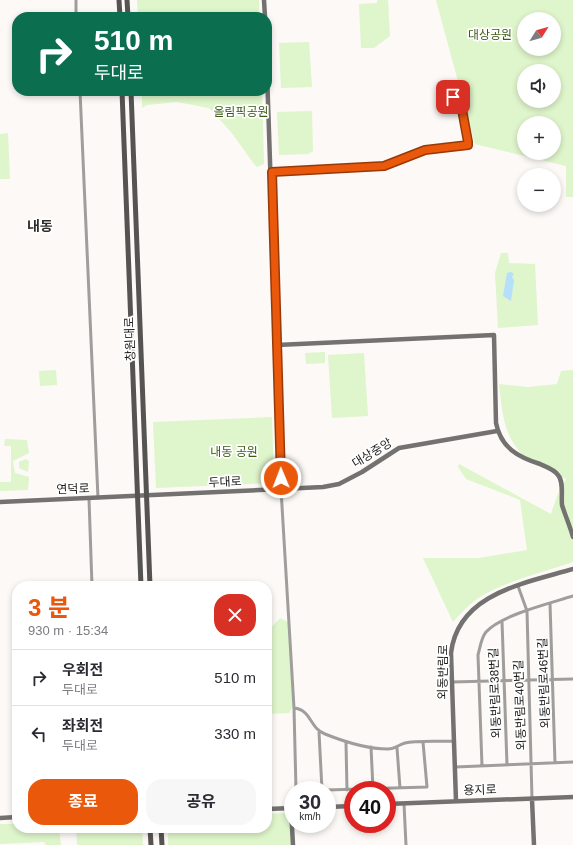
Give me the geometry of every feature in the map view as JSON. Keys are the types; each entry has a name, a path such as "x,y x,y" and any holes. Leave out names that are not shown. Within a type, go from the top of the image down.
{"main road":[{"path":"119,0 119,12"},
{"path":"128,0 128,12"},
{"name":"창원대로","path":"122,96 141,581"},
{"name":"창원대로","path":"131,96 150,581"},
{"path":"150,833 151,845"},
{"path":"161,833 162,845"}],"street":[{"path":"76,0 76,12"},
{"path":"264,0 265,12"},
{"path":"80,96 98,498"},
{"path":"268,96 272,172 281,489 294,708 296,781"},
{"path":"272,172 384,166 425,150 468,145 461,104 453,97"},
{"path":"277,345 494,335 497,431 504,444 513,452 523,458 549,468 558,474 561,480 562,504 573,536"},
{"name":"대상중앙","path":"281,489 323,488 339,484 362,472 399,448 497,431"},
{"name":"두대로","path":"146,496 281,489"},
{"name":"연덕로","path":"0,502 146,496"},
{"path":"89,499 92,581"},
{"name":"외동반림로","path":"456,801 452,644 463,622 471,610 480,603 504,591 573,569"},
{"name":"외동반림로40번길","path":"518,586 526,611 532,799"},
{"path":"482,766 478,656 480,644 486,632 502,621 526,611 573,596"},
{"name":"외동반림로46번길","path":"550,604 555,763"},
{"name":"외동반림로38번길","path":"502,621 507,765"},
{"path":"452,682 573,678"},
{"path":"294,708 302,709 306,712 319,732 322,781"},
{"path":"319,732 346,743 371,747 397,748 405,743 454,741"},
{"path":"396,788 426,787 423,742"},
{"path":"346,743 347,781"},
{"path":"371,747 373,781"},
{"path":"397,748 400,788"},
{"path":"455,767 573,762"},
{"name":"용지로","path":"396,804 573,797"},
{"path":"532,799 534,845"},
{"path":"404,804 406,845"},
{"path":"272,809 284,808"},
{"path":"0,818 12,817"},
{"path":"293,833 293,845"}],"green space":[{"path":"137,0 259,0 259,12 138,12"},
{"path":"377,0 388,0 390,36 374,48 361,48 359,4 377,3"},
{"name":"대상공원","path":"436,0 573,0 573,197 566,197 566,166 541,160 561,160 561,116 517,116 517,154 475,144"},
{"path":"309,42 312,87 281,88 279,43"},
{"name":"올림픽공원","path":"142,96 262,96 264,164 257,167 254,164 231,132 209,108 177,102 147,105 142,108"},
{"path":"312,111 313,151 308,154 279,155 277,112"},
{"path":"8,133 10,179 0,179 0,134"},
{"path":"501,253 508,253 509,263 535,264 538,325 498,328 495,273"},
{"path":"325,352 325,363 306,364 305,353"},
{"path":"364,353 368,416 332,418 328,355"},
{"path":"56,370 57,385 40,386 39,371"},
{"path":"573,370 573,562 515,581 483,595 463,611 453,622 423,558 479,558 527,550 520,500 466,479 458,467 459,464 551,514 557,496 566,479 531,461 516,447 504,421 499,384 528,387 557,384 561,371"},
{"name":"내동 공원","path":"272,417 274,483 156,488 153,422"},
{"path":"5,439 27,440 29,453 13,461 15,473 29,477 28,490 0,491 0,482 11,482 11,446 4,446"},
{"path":"26,459 29,461 28,472 19,468 19,462"},
{"path":"280,618 288,622 293,707 289,713 272,714 272,627"},
{"path":"284,813 284,833 291,833 291,845 168,845 168,833 272,833 272,814"},
{"path":"0,824 12,824 12,833 60,833 61,845 46,845 44,842 0,844"},
{"path":"76,833 142,833 143,845 77,845"}],"water":[{"path":"511,272 514,274 512,277 514,280 511,301 503,296 507,273"}],"district":[{"name":"내동","path":"40,226"}],"route":[{"path":"281,478 272,172 384,166 406,159 417,152 468,145 461,104 455,97 453,97"}]}
